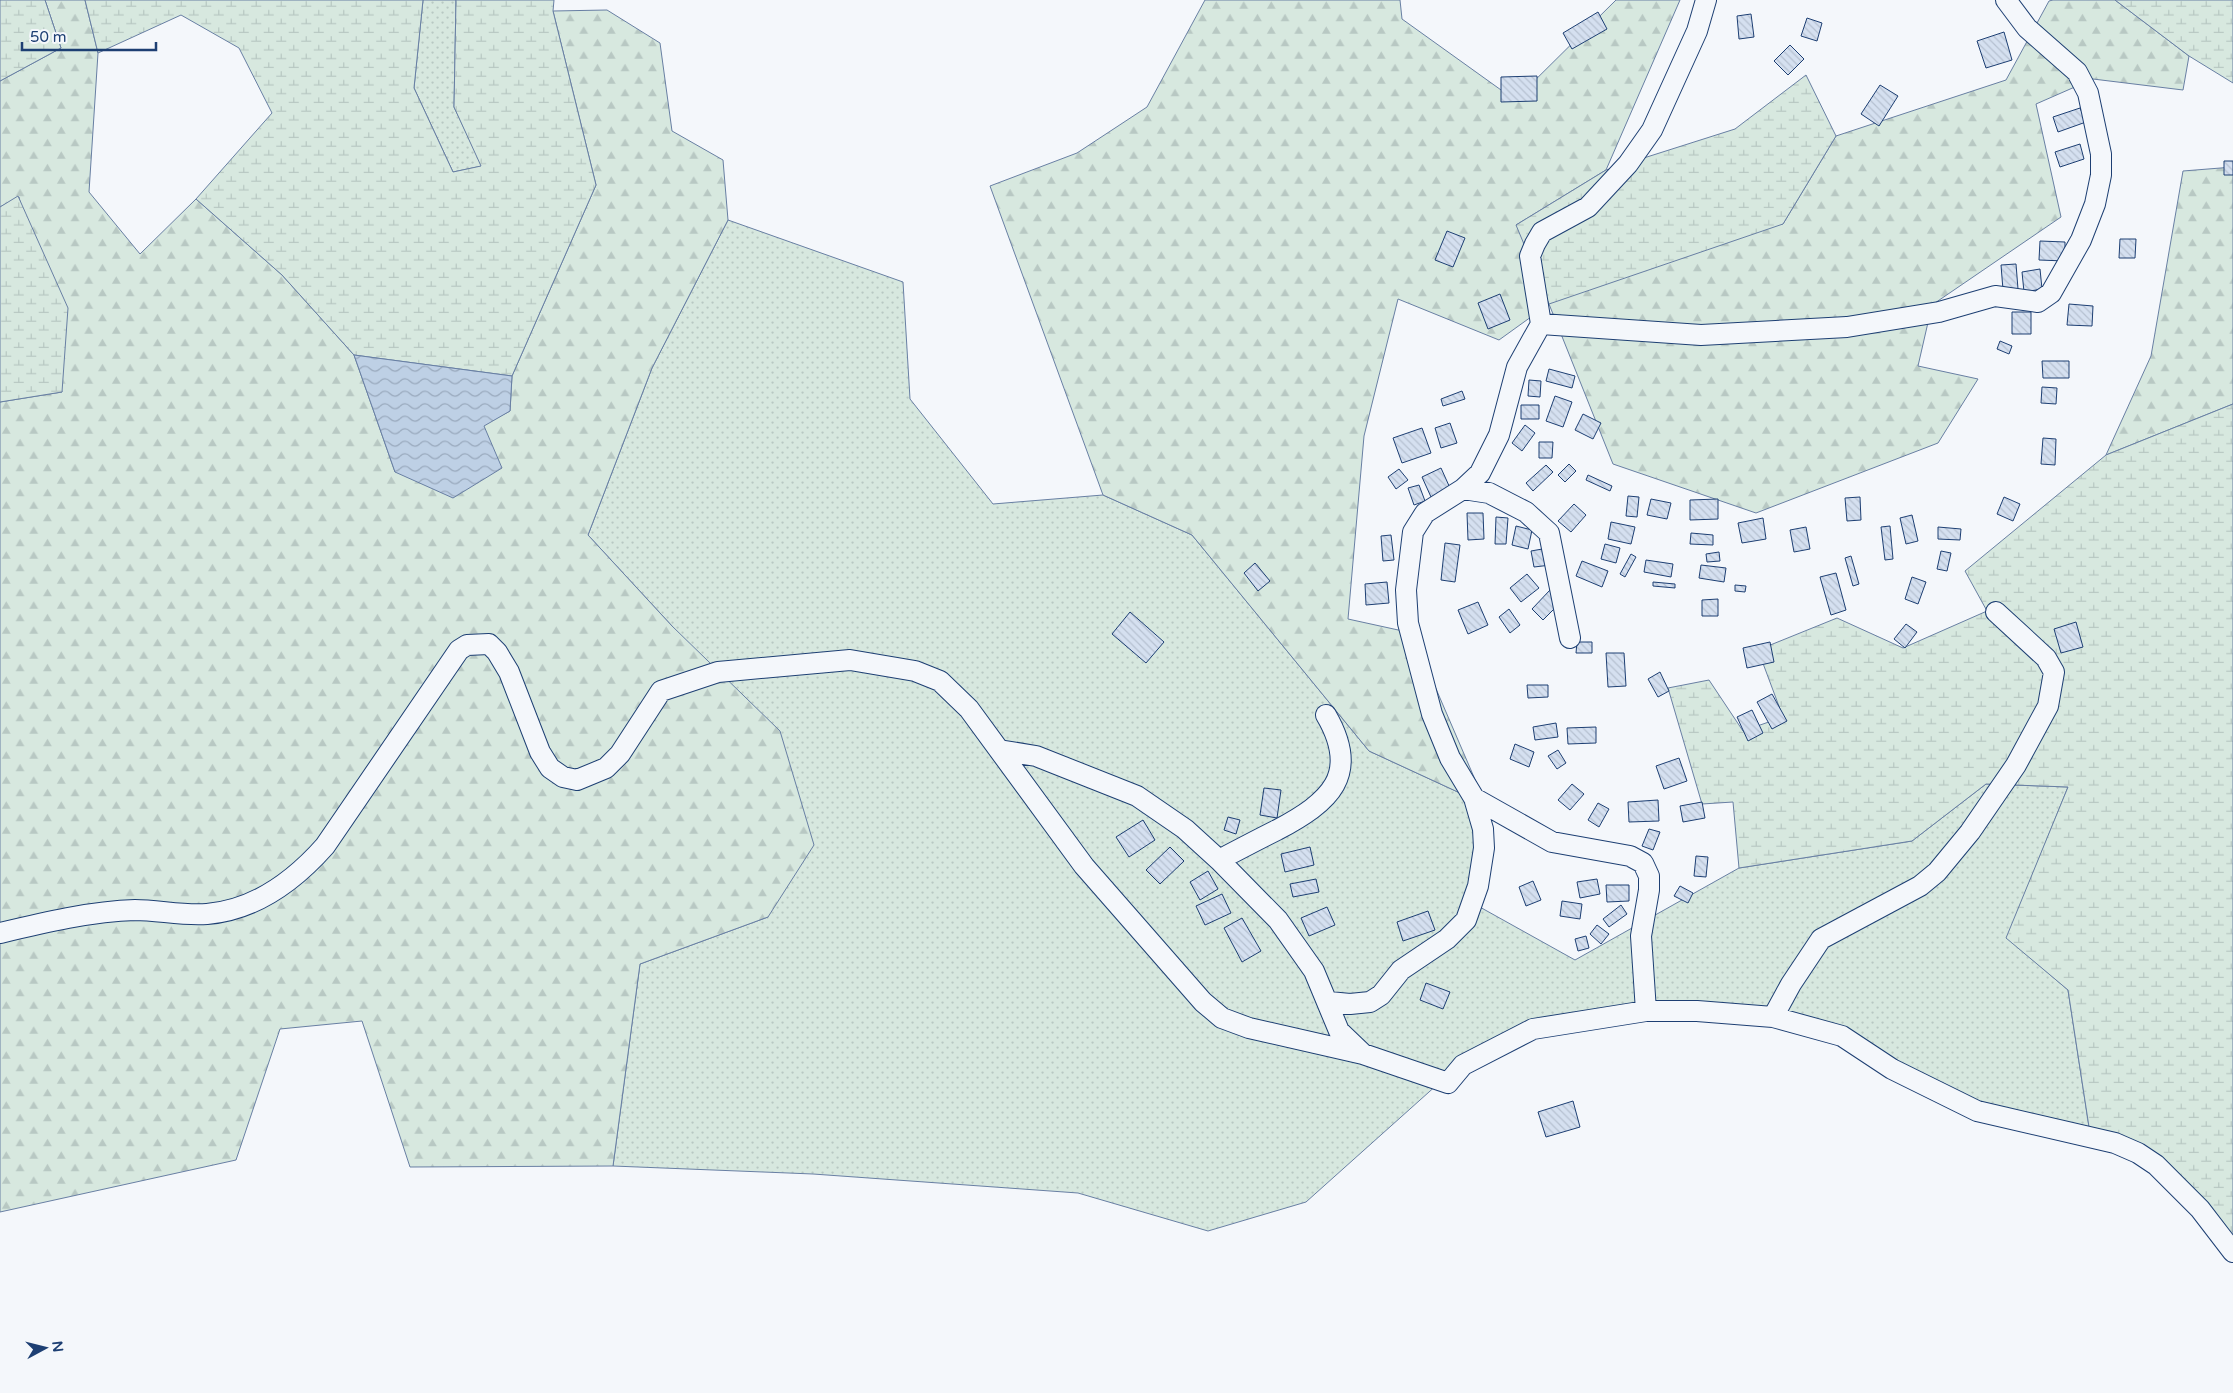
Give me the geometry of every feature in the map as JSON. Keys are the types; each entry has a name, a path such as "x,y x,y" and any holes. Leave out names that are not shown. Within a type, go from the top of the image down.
{"street":[{"path":"1329,1002 1350,1004 1370,1002 1381,995 1401,970 1447,939 1466,920 1478,886 1484,848 1483,829 1474,798 1450,758 1432,714 1408,623 1406,590 1412,532 1425,514 1463,489 1480,473 1500,435 1517,367 1541,324 1530,256 1535,244 1542,232 1588,208 1628,164 1652,130 1697,31 1706,0"},
{"path":"1541,324 1711,334 1847,327 1940,312 1995,296 2038,302 2050,293 2081,240 2095,204 2101,175 2100,154 2088,93 2077,72 2027,28 2006,0"},
{"path":"1463,489 1489,493 1526,512 1549,533 1570,638"},
{"path":"1773,1017 1791,984 1821,939 1920,886 1937,872 1970,832 2021,756 2048,706 2054,672 2046,658 1996,612"},
{"path":"0,933 54,920 134,910 207,914 246,906 269,896 306,867 325,846 459,650 467,645 489,644 498,652 509,672 540,752 550,768 563,777 577,780 606,768 620,754 661,691 718,672 850,660 915,671 940,681 969,709 1084,866 1203,1002 1222,1018 1249,1028 1363,1054 1448,1083 1463,1065 1533,1029 1646,1011 1696,1011 1773,1017 1842,1036 1892,1069 1977,1111 2115,1143 2138,1153 2156,1164 2200,1209 2233,1252"},
{"path":"1219,860 1303,816 1324,800 1340,772 1342,757 1337,734 1326,714"},
{"path":"999,750 1036,756 1137,796 1185,830 1219,860 1278,920 1314,971 1329,1002 1339,1031 1363,1054"},
{"path":"1474,798 1552,842 1630,856 1643,863 1649,876 1649,890 1641,936 1646,1011"}],"green space":[{"path":"0,0 45,0 61,48 0,81"},
{"path":"45,0 85,0 98,53 89,192 140,254 196,199 282,275 354,355 395,472 510,411 512,376 596,185 553,11 607,10 660,43 672,131 723,160 728,220 652,368 588,535 672,626 780,731 814,845 768,917 640,964 613,1166 410,1167 362,1021 280,1029 236,1160 0,1212 0,402 62,392 19,197 0,207 0,81 61,48"},
{"path":"85,0 423,0 414,88 453,172 481,166 454,107 456,0 554,0 553,11 596,185 512,376 354,355 282,275 196,199 272,113 239,48 181,15 98,53"},
{"path":"423,0 456,0 454,107 482,166 453,172 414,88"},
{"path":"1205,0 1400,0 1402,19 1515,100 1616,0 1680,0 1606,170 1516,225 1783,224 1836,136 2006,80 2049,1 2115,0 2189,56 2183,90 2093,79 2036,104 2061,217 1932,305 1918,366 1978,379 1938,443 1756,513 1613,464 1549,304 1499,340 1398,299 1364,436 1348,619 1412,633 1486,805 1369,751 1192,535 1103,495 990,186 1077,153 1147,107"},
{"path":"2115,0 2233,0 2233,83 2189,56"},
{"path":"1806,75 1836,136 1783,224 1549,304 1516,225 1606,170 1735,129"},
{"path":"2233,167 2233,404 2106,455 2151,356 2183,171"},
{"path":"18,196 68,308 62,392 0,402 0,207"},
{"path":"728,220 903,282 910,399 993,504 1103,495 1192,535 1369,751 1486,805 1469,901 1575,960 1739,868 1912,841 1986,784 2068,787 2007,938 2068,990 2091,1140 1961,1106 1789,1018 1556,1016 1467,1058 1306,1202 1208,1231 1078,1193 813,1174 613,1166 640,964 768,917 672,626 588,535 652,368"},
{"path":"2233,404 2233,1241 2150,1155 2091,1140 2068,990 2006,938 2068,787 1986,784 1912,841 1739,868 1733,802 1702,804 1668,688 1709,680 1743,731 1783,717 1758,650 1837,618 1903,648 1987,611 1965,571 2106,455"}],"water":[{"path":"354,355 512,376 510,411 484,426 502,468 453,498 395,472"}],"building":[{"path":"1598,12 1607,29 1572,49 1563,33"},
{"path":"1751,14 1754,37 1739,39 1737,16"},
{"path":"1807,18 1822,23 1817,41 1801,36"},
{"path":"2004,32 2012,60 1986,68 1977,41"},
{"path":"1790,45 1804,59 1788,75 1774,61"},
{"path":"1537,76 1537,101 1501,102 1501,77"},
{"path":"1880,85 1898,96 1879,126 1861,114"},
{"path":"2080,108 2086,122 2058,132 2053,117"},
{"path":"2080,144 2084,159 2060,167 2055,152"},
{"path":"2224,161 2233,161 2233,175 2224,175"},
{"path":"1447,231 1465,238 1453,267 1435,260"},
{"path":"2120,239 2136,239 2135,258 2119,258"},
{"path":"2040,241 2065,242 2065,261 2039,260"},
{"path":"2016,264 2018,289 2003,290 2001,265"},
{"path":"2040,269 2042,289 2024,292 2022,272"},
{"path":"1500,294 1510,320 1488,329 1478,303"},
{"path":"2069,304 2093,306 2092,326 2067,325"},
{"path":"2012,312 2031,312 2031,334 2012,334"},
{"path":"2000,341 2012,346 2009,354 1997,349"},
{"path":"2042,361 2069,361 2069,378 2043,378"},
{"path":"1549,369 1575,376 1572,388 1546,381"},
{"path":"1529,380 1541,381 1540,397 1528,396"},
{"path":"2042,387 2057,388 2056,404 2041,403"},
{"path":"1462,391 1465,399 1443,406 1441,399"},
{"path":"1555,396 1572,402 1563,427 1546,421"},
{"path":"1521,405 1539,405 1539,419 1521,419"},
{"path":"1583,414 1601,423 1593,439 1575,430"},
{"path":"1450,423 1457,443 1441,448 1435,428"},
{"path":"1525,425 1535,433 1522,451 1512,443"},
{"path":"1422,428 1431,453 1402,463 1393,438"},
{"path":"2043,438 2056,439 2055,465 2041,464"},
{"path":"1539,442 1553,442 1552,458 1539,458"},
{"path":"1569,464 1576,471 1565,482 1558,475"},
{"path":"1546,465 1553,472 1533,491 1526,483"},
{"path":"1441,468 1450,488 1431,497 1422,477"},
{"path":"1399,469 1408,480 1396,489 1388,477"},
{"path":"1588,475 1612,486 1610,491 1586,480"},
{"path":"1419,485 1425,501 1414,505 1408,488"},
{"path":"1628,496 1639,497 1637,517 1626,516"},
{"path":"1860,497 1861,520 1847,521 1845,498"},
{"path":"2004,497 2020,504 2013,521 1997,514"},
{"path":"1651,499 1671,503 1667,519 1647,515"},
{"path":"1718,499 1718,519 1690,520 1690,500"},
{"path":"1574,504 1586,515 1571,532 1558,521"},
{"path":"1467,513 1483,513 1484,539 1468,540"},
{"path":"1912,515 1918,541 1906,544 1900,518"},
{"path":"1496,517 1508,518 1506,544 1495,544"},
{"path":"1763,518 1766,539 1742,543 1738,523"},
{"path":"1611,522 1635,527 1631,544 1608,539"},
{"path":"1516,526 1532,530 1528,549 1512,545"},
{"path":"1890,526 1893,559 1885,560 1881,527"},
{"path":"1806,527 1810,549 1794,552 1790,530"},
{"path":"1938,527 1961,529 1960,540 1938,539"},
{"path":"1691,533 1713,535 1713,545 1690,544"},
{"path":"1391,535 1394,560 1383,561 1381,536"},
{"path":"1445,543 1460,545 1455,582 1441,580"},
{"path":"1605,544 1620,548 1616,563 1601,559"},
{"path":"1548,548 1551,565 1534,567 1531,551"},
{"path":"1941,551 1951,553 1947,571 1937,569"},
{"path":"1719,552 1720,561 1707,562 1706,554"},
{"path":"1631,554 1636,557 1625,577 1620,574"},
{"path":"1851,556 1859,584 1853,586 1845,558"},
{"path":"1646,560 1673,564 1671,577 1644,572"},
{"path":"1582,561 1608,571 1602,587 1576,576"},
{"path":"1255,563 1270,581 1258,591 1244,573"},
{"path":"1701,565 1726,568 1724,582 1699,578"},
{"path":"1836,573 1846,610 1831,615 1820,577"},
{"path":"1527,574 1539,588 1521,602 1510,588"},
{"path":"1912,577 1926,582 1918,604 1905,599"},
{"path":"1387,582 1389,603 1366,605 1365,584"},
{"path":"1653,582 1675,584 1675,588 1653,586"},
{"path":"1735,585 1746,586 1745,592 1735,591"},
{"path":"1550,590 1562,601 1543,620 1532,609"},
{"path":"1718,599 1718,616 1702,616 1702,600"},
{"path":"1478,602 1488,625 1468,634 1458,610"},
{"path":"1509,609 1520,625 1510,633 1499,617"},
{"path":"1130,612 1164,642 1146,663 1112,634"},
{"path":"2076,622 2083,647 2061,653 2054,629"},
{"path":"1906,624 1917,632 1905,648 1894,639"},
{"path":"1577,642 1592,642 1592,653 1576,653"},
{"path":"1770,642 1774,662 1747,668 1743,648"},
{"path":"1606,653 1624,653 1626,686 1608,687"},
{"path":"1660,672 1669,691 1658,697 1648,679"},
{"path":"1527,685 1548,685 1548,697 1528,698"},
{"path":"1772,694 1787,721 1772,729 1757,702"},
{"path":"1752,710 1763,733 1748,741 1737,717"},
{"path":"1556,723 1558,737 1535,740 1533,727"},
{"path":"1596,727 1596,743 1568,744 1567,728"},
{"path":"1515,744 1534,752 1529,767 1510,759"},
{"path":"1558,750 1566,763 1557,769 1548,756"},
{"path":"1679,758 1687,781 1664,789 1656,766"},
{"path":"1572,784 1584,794 1570,810 1558,800"},
{"path":"1264,788 1281,790 1277,818 1260,815"},
{"path":"1658,800 1659,821 1629,822 1628,802"},
{"path":"1702,802 1705,818 1683,822 1680,806"},
{"path":"1598,803 1609,809 1599,827 1588,820"},
{"path":"1228,817 1240,820 1236,834 1224,830"},
{"path":"1143,820 1155,840 1129,857 1116,837"},
{"path":"1649,829 1660,832 1653,850 1642,846"},
{"path":"1170,847 1184,861 1160,884 1146,870"},
{"path":"1310,847 1314,865 1285,872 1281,854"},
{"path":"1696,856 1708,857 1706,877 1694,876"},
{"path":"1208,871 1218,889 1200,900 1190,882"},
{"path":"1316,879 1319,892 1293,897 1290,884"},
{"path":"1597,879 1600,894 1580,898 1577,882"},
{"path":"1533,881 1541,900 1526,906 1519,887"},
{"path":"1606,885 1629,885 1629,901 1607,902"},
{"path":"1680,886 1693,893 1688,903 1674,896"},
{"path":"1222,894 1231,913 1205,925 1196,906"},
{"path":"1562,901 1582,904 1580,919 1560,916"},
{"path":"1621,905 1627,914 1609,927 1603,919"},
{"path":"1327,907 1335,925 1309,936 1301,918"},
{"path":"1428,911 1435,930 1403,941 1397,922"},
{"path":"1242,918 1261,951 1242,962 1224,928"},
{"path":"1597,925 1609,934 1601,944 1590,934"},
{"path":"1586,936 1589,948 1578,951 1575,939"},
{"path":"1426,983 1450,992 1443,1009 1420,1000"},
{"path":"1573,1101 1580,1127 1546,1137 1538,1112"}]}
